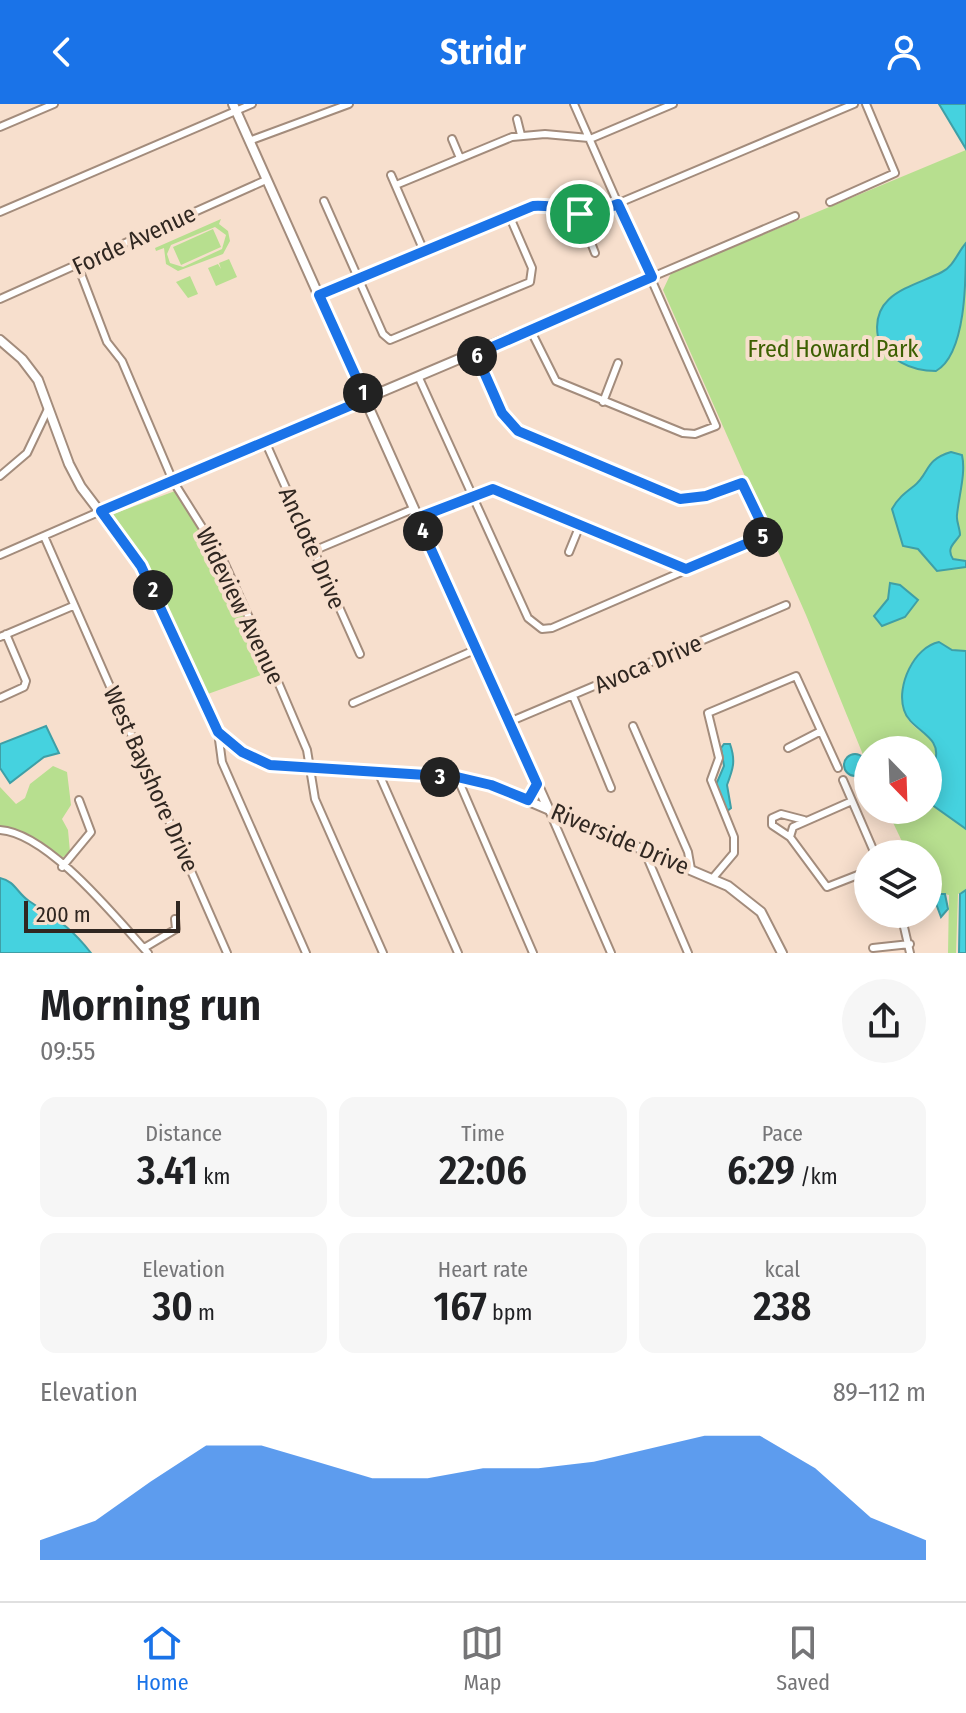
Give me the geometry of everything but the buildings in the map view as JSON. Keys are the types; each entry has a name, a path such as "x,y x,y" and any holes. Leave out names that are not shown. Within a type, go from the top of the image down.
{"street":[{"path":"0,127 54,104"},
{"path":"0,212 237,107 252,104"},
{"path":"249,141 349,104"},
{"path":"531,331 556,381 683,433 695,434 716,426 574,104"},
{"path":"396,185 521,135 589,139 673,104"},
{"path":"319,295 423,249 533,206 554,205 580,214 618,204 854,104"},
{"path":"830,202 895,173 866,104"},
{"path":"237,107 266,180 611,953"},
{"path":"517,119 521,135"},
{"path":"452,139 460,158"},
{"path":"391,175 423,249"},
{"name":"Forde Avenue","path":"0,299 266,180"},
{"path":"324,201 383,334 397,339 530,282 532,268 509,215"},
{"path":"580,214 595,253"},
{"path":"0,555 531,331 650,274 795,216"},
{"name":"Wideview Avenue","path":"78,266 107,342 122,361 173,481 224,562 307,750 315,799 383,953"},
{"name":"Riverside Drive","path":"0,340 34,374 73,472 141,566 218,732 253,758 270,765 457,777 491,785 712,879 750,901 767,922 782,953"},
{"path":"419,378 528,618 542,629 767,535 742,483 706,496 680,499 518,431 502,413 476,354"},
{"path":"603,402 618,363"},
{"path":"0,476 27,453 48,409"},
{"name":"Anclote Drive","path":"265,441 360,654"},
{"path":"417,518 471,494 493,489 686,569"},
{"path":"313,551 413,509"},
{"path":"569,552 580,525"},
{"name":"West Bayshore Drive","path":"44,536 227,953"},
{"name":"Avoca Drive","path":"509,722 786,605"},
{"path":"0,698 24,687 26,681 3,635 73,606"},
{"path":"353,703 477,649"},
{"path":"712,879 734,853 734,837 711,780 719,758 708,713 796,676 838,768"},
{"path":"573,696 611,788"},
{"path":"633,726 688,852 691,869"},
{"path":"788,748 821,731"},
{"path":"218,732 222,762 306,953"},
{"path":"379,774 458,953"},
{"path":"457,777 533,953"},
{"path":"843,780 869,840"},
{"path":"528,800 537,784"},
{"path":"62,867 91,832 79,800"},
{"path":"790,837 793,827 852,801"},
{"path":"813,818 798,821 774,815 772,825 790,837 827,887 854,876"},
{"path":"0,830 29,838 112,910 146,951 176,929 175,919"},
{"path":"644,850 688,953"},
{"path":"905,928 910,953"},
{"path":"873,948 910,944"}],"green space":[{"name":"Fred Howard Park","path":"966,150 966,651 952,650 939,643 922,653 910,667 903,692 904,708 910,722 927,736 855,736 806,615 663,290 671,273"},
{"path":"221,219 219,224 228,231 230,241 223,254 178,271 166,264 164,248 156,251 155,248","holes":["215,227 226,235 222,249 183,267 170,263 167,254 171,245"]},
{"path":"213,229 221,247 181,265 173,247"},
{"path":"229,259 237,277 216,286 208,268 218,264 221,269 219,263"},
{"path":"190,276 198,294 188,298 176,282"},
{"path":"175,491 218,559 269,672 205,695 145,567 108,516"},
{"path":"53,766 67,772 71,805 62,819 68,830 70,852 59,860 30,835 0,827 0,787 16,804 25,798 30,784"},
{"path":"942,812 966,829 966,890 958,894 956,953 948,953 949,895 942,893 942,840 901,840 894,824 942,824"}],"water":[{"path":"939,104 966,104 966,149"},
{"path":"966,243 966,277 959,333 946,362 936,371 901,363 888,352 878,337 877,322 881,310 896,294 946,270"},
{"path":"951,452 962,455 963,469 957,517 960,535 950,552 953,559 966,561 966,567 937,571 918,549 903,546 892,509 936,459"},
{"path":"890,583 900,585 918,600 905,617 882,626 874,616 888,599"},
{"path":"939,642 952,650 966,651 966,829 942,812 942,736 927,736 912,723 902,700 909,669 930,645"},
{"path":"46,726 59,753 44,757 10,783 0,768 0,744"},
{"path":"724,744 730,744 733,760 727,785 731,808 726,812 715,787 724,766 721,748"},
{"path":"854,754 854,776 847,773 844,765"},
{"path":"0,878 69,929 91,953 0,953"},
{"path":"966,890 966,953 959,953 960,894"},
{"path":"942,894 945,894 948,909 942,916"}],"route":[{"path":"618,204 652,277 476,354 502,413 518,431 680,499 706,496 742,483 767,535 686,569 493,489 471,494 417,518 537,784 528,800 491,785 457,777 270,765 242,752 218,732 166,614 141,566 101,511 366,399 319,295 423,249 533,206 554,205 580,214 618,204"}]}
